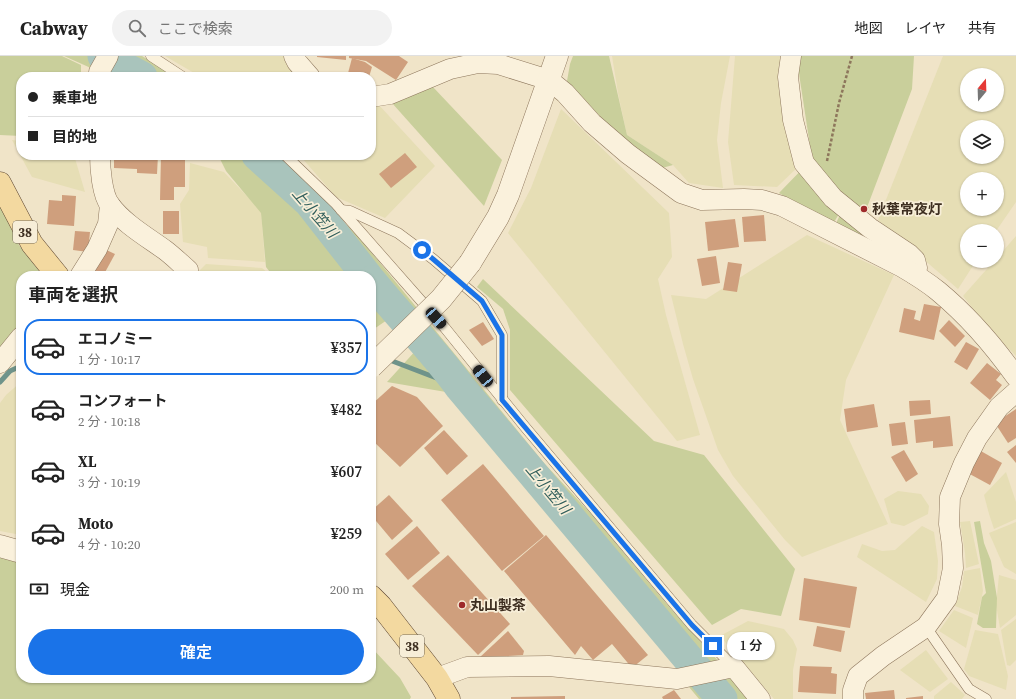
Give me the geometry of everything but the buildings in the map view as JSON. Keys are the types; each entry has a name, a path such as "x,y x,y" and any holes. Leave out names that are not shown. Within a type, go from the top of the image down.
{"main road":[{"name":"38","path":"0,183 32,244 54,271"},
{"name":"38","path":"376,601 382,606 437,678 449,699"}],"street":[{"path":"294,56 306,72"},
{"path":"376,362 441,299 470,263 498,217 508,195 557,56"},
{"path":"791,56 788,77 793,120 804,163 833,198 848,211 915,260 917,268 914,274"},
{"path":"376,96 390,94 450,69 478,63 498,64 549,80 565,93 592,123 644,167 681,194 702,200 762,200 782,206 914,274 938,290 964,315 1004,360 1016,377"},
{"path":"100,160 105,194 110,205 132,226 166,251 188,271"},
{"path":"83,271 97,249 108,224 110,205"},
{"path":"0,363 16,343"},
{"path":"853,699 853,690 858,676 883,656 926,627 947,598 954,568 949,524 950,497 964,463 977,438 999,407 1016,392"},
{"path":"0,546 16,551"},
{"path":"437,678 467,667 549,666 677,679 727,669 760,699"}],"lane":[{"path":"151,56 176,72"},
{"path":"290,160 340,210 445,328 502,400 692,625 727,669"},
{"path":"340,210 350,211 398,233 433,259 482,301 502,335 502,400"},
{"path":"926,627 969,689 986,699"}],"path":[{"path":"822,185 839,103 852,56"}],"shaded area":[{"path":"165,56 283,56 295,72 192,72"},
{"path":"612,56 730,56 721,103 717,140 723,188 689,183 673,165 627,135"},
{"path":"735,56 793,56 799,166 777,187 734,185 728,142"},
{"path":"943,56 1016,56 1016,202 1001,224 960,224 960,268 972,268 958,289 878,220"},
{"path":"376,104 378,104 435,166 385,218 336,197 304,160 376,160"},
{"path":"561,109 669,213 672,257 658,279 666,315 700,435 677,441 508,233 531,188"},
{"path":"12,140 16,140 16,147"},
{"path":"23,160 75,160 85,192 32,177"},
{"path":"190,163 224,172 261,211 265,262 208,258 207,247 183,242 180,204 189,190"},
{"path":"807,235 894,275 846,380 840,420 888,524 802,557 785,540 733,476 718,450 693,379 671,295 706,299"},
{"path":"1016,236 1016,356 987,327 963,296 988,268 1004,268 1004,250"},
{"path":"206,264 262,268 266,271 199,271"},
{"path":"16,386 16,534 0,531 0,403 6,395"},
{"path":"1006,472 1016,502 1016,519 994,529 984,495"},
{"path":"898,491 921,494 929,506 928,514 904,526 891,523 884,499"},
{"path":"970,521 979,564 966,568 960,522"},
{"path":"1016,522 1016,574 1004,567 989,533"},
{"path":"922,526 934,532 938,561 937,579 926,602 857,557 862,544 882,551 895,550"},
{"path":"980,568 983,591 978,615 955,606 962,587 964,571"},
{"path":"999,575 1016,580 1016,615 1000,628 996,605"},
{"path":"954,610 973,618 966,648 939,631"},
{"path":"1016,619 1016,660 1010,666 1007,665 1001,630"},
{"path":"748,621 784,629 793,640 797,649 793,670 793,699 774,699 720,636"},
{"path":"975,630 998,634 1008,676 1006,690 969,676 964,669"},
{"path":"926,650 948,679 930,692 900,670"},
{"path":"951,682 965,695 962,699 934,699 934,696"}],"green space":[{"path":"0,56 62,56 81,65 81,72 16,72 16,136 0,135"},
{"path":"64,56 142,56 169,72 100,72"},
{"path":"573,56 609,56 627,135 673,165 662,168 614,131 567,81"},
{"path":"798,56 914,56 912,89 863,218 846,202 833,224 779,193 812,159 798,67"},
{"path":"432,86 502,160 484,206 392,103"},
{"path":"220,160 280,160 358,236 544,463 593,516 671,609 753,699 699,699 689,687 670,656 446,392 387,382 418,348 390,318 376,328 376,271 269,271 266,267 261,213 226,171"},
{"path":"0,205 19,245 39,271 16,271 16,332 0,348"},
{"path":"841,213 907,258 835,225"},
{"path":"483,279 654,441 704,455 795,569 781,616 741,609 712,625 510,390 510,330 503,309 477,287"},
{"path":"980,521 984,543 991,561 997,598 996,628 983,628 977,624 982,597 986,593 974,522"},
{"path":"0,557 16,562 16,683 376,683 376,652 400,678 411,697 410,699 0,699"}],"waterway":[{"name":"上小笠川","path":"103,56 133,72"},
{"name":"上小笠川","path":"263,160 309,202 363,271"},
{"name":"上小笠川","path":"376,287 439,360 722,699"},
{"path":"387,359 460,387"},
{"path":"0,382 10,371 16,368"}],"place":[{"name":"秋葉常夜灯","path":"864,209"},
{"name":"丸山製茶","path":"462,605"}],"route":[{"path":"422,250 482,301 502,335 502,400 692,625 713,646"}]}
